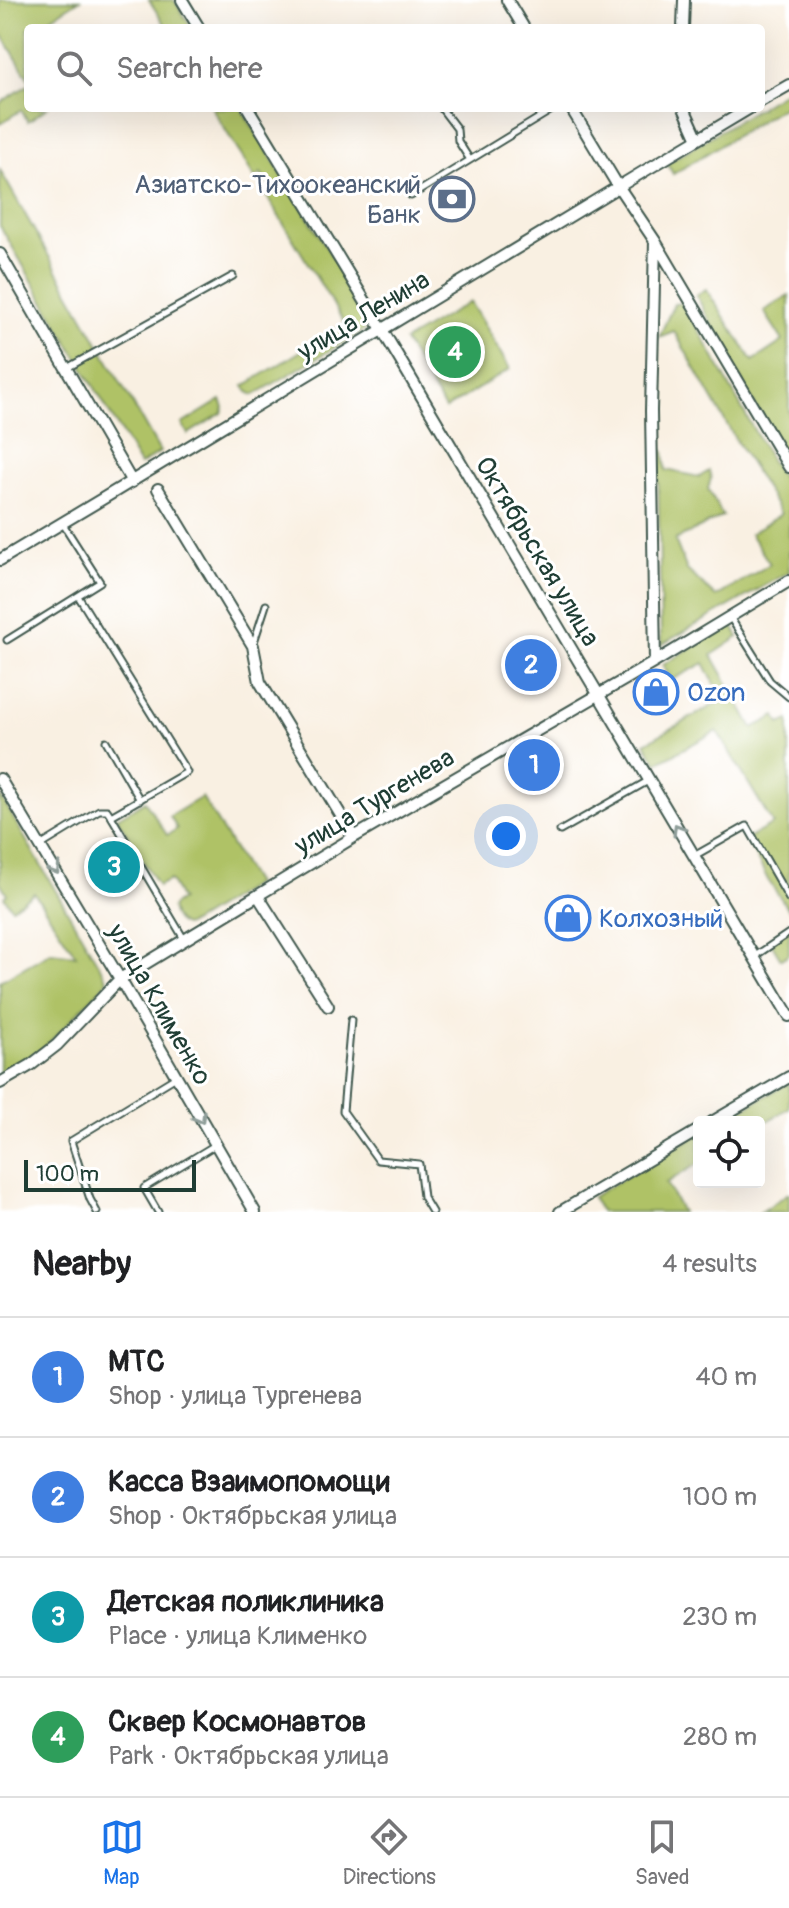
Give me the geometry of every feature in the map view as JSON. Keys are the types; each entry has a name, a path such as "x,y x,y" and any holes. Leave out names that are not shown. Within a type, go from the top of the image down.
{"street":[{"path":"182,0 197,24"},
{"path":"507,0 522,24"},
{"path":"683,24 684,0"},
{"path":"765,99 789,85"},
{"name":"Октябрьская улица","path":"250,112 789,1016"},
{"path":"573,112 655,241 789,467"},
{"path":"686,112 698,139"},
{"name":"улица Ленина","path":"0,560 743,112"},
{"path":"655,241 651,411 655,662"},
{"path":"0,254 132,482"},
{"path":"158,489 253,646 260,682 354,837"},
{"name":"улица Тургенева","path":"0,1083 57,1045 120,979 789,581"},
{"name":"улица Клименко","path":"1,783 120,979 255,1212"},
{"path":"258,896 328,1006"},
{"path":"722,1116 789,1077"},
{"path":"560,1212 693,1133"},
{"path":"577,1201 583,1212"}],"lane":[{"path":"444,112 457,129 458,141 470,160"},
{"path":"411,196 548,112"},
{"path":"66,368 233,276"},
{"path":"7,640 100,582 63,523"},
{"path":"78,596 187,772 111,816"},
{"path":"253,646 266,605"},
{"path":"730,617 770,681 789,697"},
{"path":"106,741 140,800"},
{"path":"560,831 649,780"},
{"path":"40,846 99,810 107,810 185,940"},
{"path":"694,856 747,826 789,899"},
{"path":"754,957 789,933"},
{"path":"351,1020 343,1111 378,1160 419,1164 423,1197 432,1212"},
{"path":"97,1212 71,1141 176,1076"},
{"path":"158,1212 144,1188 216,1145"}],"green space":[{"path":"0,0 79,0 51,18 53,24 24,24 24,71 0,31"},
{"path":"149,0 174,0 189,24 164,24"},
{"path":"24,88 24,112 41,112 28,121 21,110 0,124 0,103"},
{"path":"789,89 789,103 673,174 667,163 751,112 765,112 765,104"},
{"path":"214,112 243,112 371,320 366,329 254,395 244,386 345,324 266,195 272,191 261,174 255,178"},
{"path":"0,170 160,452 140,465 0,226"},
{"path":"706,289 753,361 783,341 764,311 789,295 789,462 762,419 696,295"},
{"path":"470,302 510,369 445,409 404,341"},
{"path":"684,303 789,488 789,572 661,645 658,451 664,451 666,470 699,477 709,471 708,489 723,516 675,540 687,570 716,597 770,564 750,534 781,514 674,331 659,337 674,304"},
{"path":"221,400 224,407 222,413 188,434 182,424"},
{"path":"731,623 739,637 712,655 753,728 776,716 780,724 789,720 789,910 768,880 747,839 773,824 717,731 657,763 645,743 723,700 704,663 672,680 663,665"},
{"path":"0,795 107,979 105,985 44,1048 0,1075 0,981 51,952 76,955 34,893 12,908 4,897 7,894 0,882"},
{"path":"202,797 255,884 184,926 172,912 172,906 181,900 170,880 158,886 117,818 145,801 167,835 177,829 170,816"},
{"path":"789,927 789,954 781,959 769,939"},
{"path":"789,1083 789,1108 765,1122 765,1116 731,1116"},
{"path":"693,1138 693,1167 666,1183 682,1212 601,1212 592,1197"},
{"path":"789,1193 789,1212 761,1212"}],"place":[{"name":"Азиатско-Тихоокеанский Банк","path":"452,199"},
{"name":"Сквер Космонавтов","path":"455,352"},
{"name":"Касса Взаимопомощи","path":"531,665"},
{"name":"Ozon","path":"656,692"},
{"name":"МТС","path":"534,765"},
{"name":"Детская поликлиника","path":"114,867"},
{"name":"Колхозный","path":"568,918"}]}
